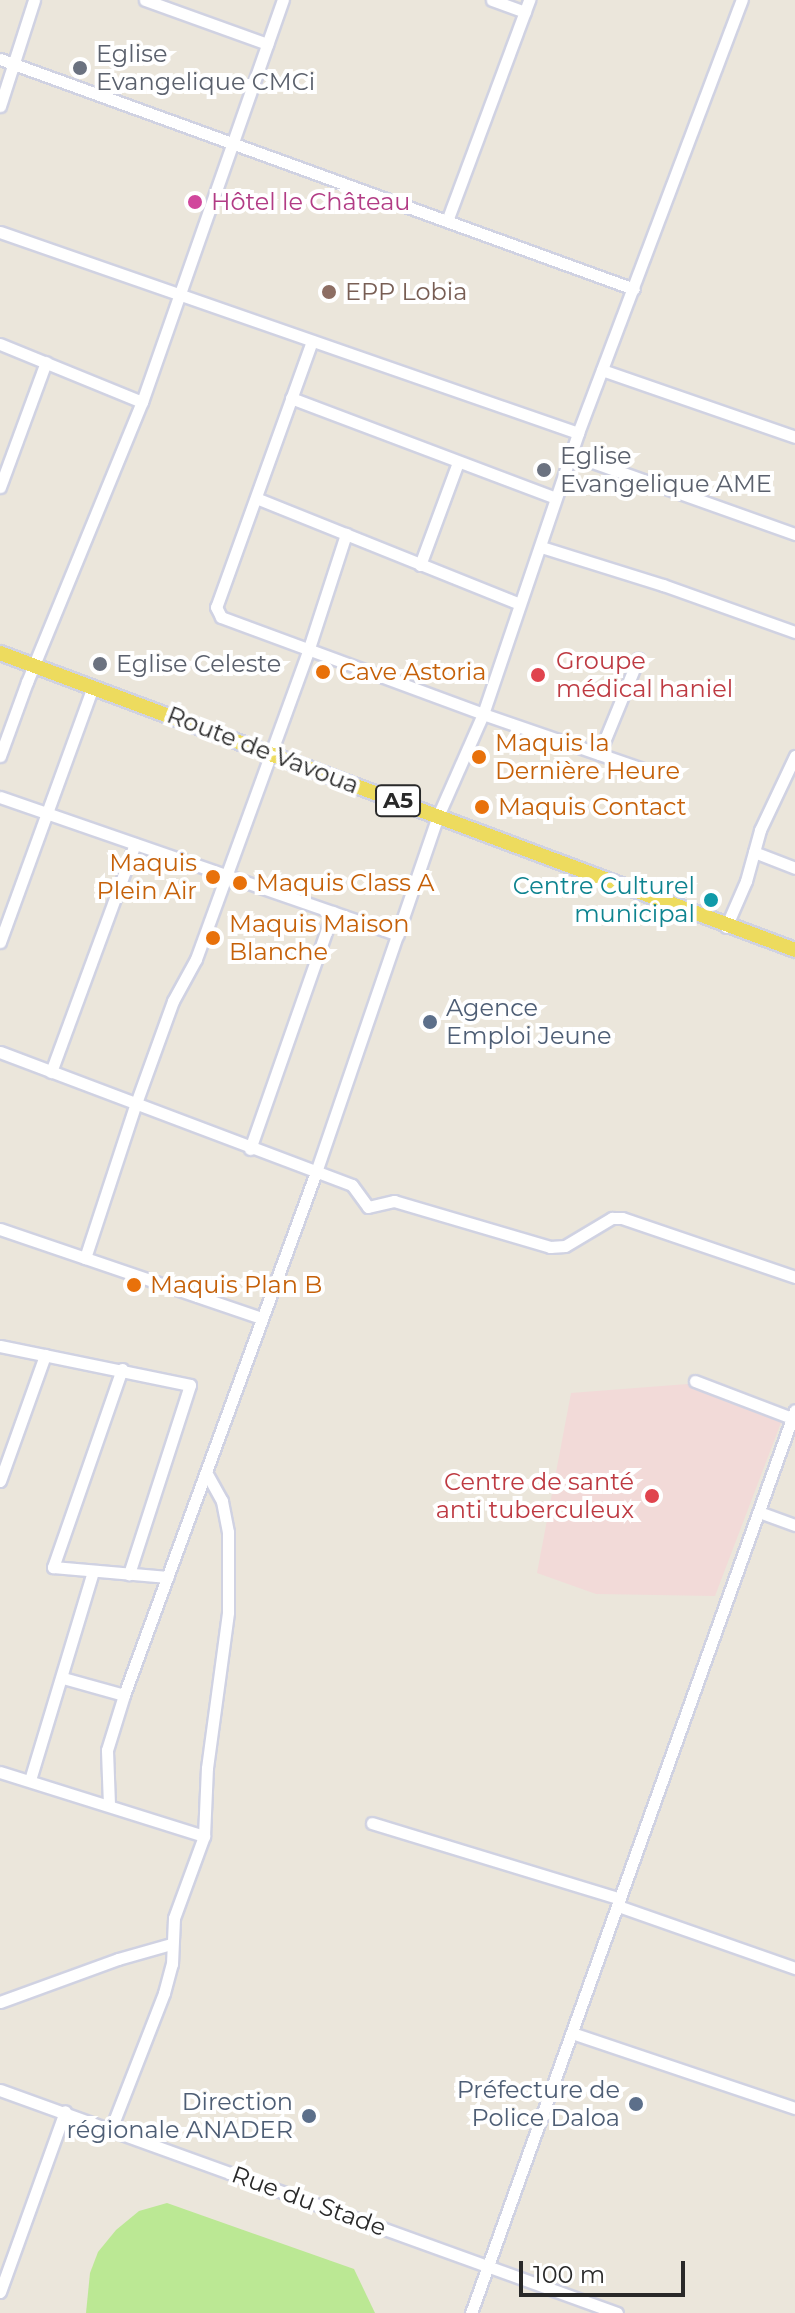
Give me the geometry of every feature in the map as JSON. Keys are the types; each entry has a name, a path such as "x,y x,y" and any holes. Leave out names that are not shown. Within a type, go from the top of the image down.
{"main road":[{"name":"Route de Vavoua","path":"0,653 726,927 795,950"}],"street":[{"path":"0,106 34,0"},
{"path":"145,0 267,44"},
{"path":"0,756 34,664 142,402 283,0"},
{"path":"447,221 527,6 492,0"},
{"path":"109,1805 107,1750 124,1695 316,1172 438,816 483,714 570,454 742,0"},
{"path":"0,59 634,289"},
{"path":"0,232 578,433"},
{"path":"312,341 216,607 221,617 483,714 654,773"},
{"path":"0,344 142,402"},
{"path":"0,487 46,362"},
{"path":"602,370 795,437"},
{"path":"291,398 555,498"},
{"path":"570,454 795,534"},
{"path":"420,565 458,462"},
{"path":"256,498 520,604"},
{"path":"85,1258 173,1001 196,959 272,754 346,534"},
{"path":"541,547 663,585 795,632"},
{"path":"599,754 638,659"},
{"path":"0,942 93,686"},
{"path":"726,927 746,881 760,830 795,756"},
{"path":"0,797 398,935"},
{"path":"51,1072 135,844"},
{"path":"754,852 795,868"},
{"path":"250,1149 333,912"},
{"path":"0,1052 135,1106 352,1185 368,1207 394,1201 534,1244 565,1246 612,1218 622,1218 795,1277"},
{"path":"0,1229 261,1318"},
{"path":"0,1346 122,1369 191,1386 129,1574"},
{"path":"0,1481 45,1355"},
{"path":"122,1369 53,1565 55,1569 168,1577"},
{"path":"471,2313 794,1414 695,1381"},
{"path":"111,2129 164,1993 172,1964 174,1918 204,1836 207,1768 228,1612 228,1532 222,1501 206,1472"},
{"path":"759,1512 795,1525"},
{"path":"30,1780 38,1743 63,1678 93,1571"},
{"path":"63,1678 124,1695"},
{"path":"0,1772 204,1836"},
{"path":"372,1823 619,1902 795,1968"},
{"path":"0,2002 118,1959 171,1944"},
{"path":"572,2033 795,2108"},
{"name":"Rue du Stade","path":"0,2090 617,2313"},
{"path":"0,2292 65,2111"}],"shaded area":[{"name":"Centre de santé anti tuberculeux","path":"688,1384 782,1420 715,1596 596,1594 537,1573 571,1393"}],"green space":[{"path":"167,2203 354,2269 375,2313 86,2313 90,2273 98,2252 116,2230 139,2211"}],"place":[{"name":"Eglise Evangelique CMCi","path":"80,68"},
{"name":"Hôtel le Château","path":"195,202"},
{"name":"EPP Lobia","path":"329,292"},
{"name":"Eglise Evangelique AME","path":"544,470"},
{"name":"Eglise Celeste","path":"100,664"},
{"name":"Cave Astoria","path":"323,672"},
{"name":"Groupe médical haniel","path":"538,675"},
{"name":"Maquis la Dernière Heure","path":"479,757"},
{"name":"Maquis Contact","path":"482,807"},
{"name":"Maquis Plein Air","path":"213,877"},
{"name":"Maquis Class A","path":"240,883"},
{"name":"Centre Culturel municipal","path":"711,900"},
{"name":"Maquis Maison Blanche","path":"213,938"},
{"name":"Agence Emploi Jeune","path":"430,1022"},
{"name":"Maquis Plan B","path":"134,1285"},
{"name":"Centre de santé anti tuberculeux","path":"652,1496"},
{"name":"Préfecture de Police Daloa","path":"636,2104"},
{"name":"Direction régionale ANADER","path":"309,2116"}]}
